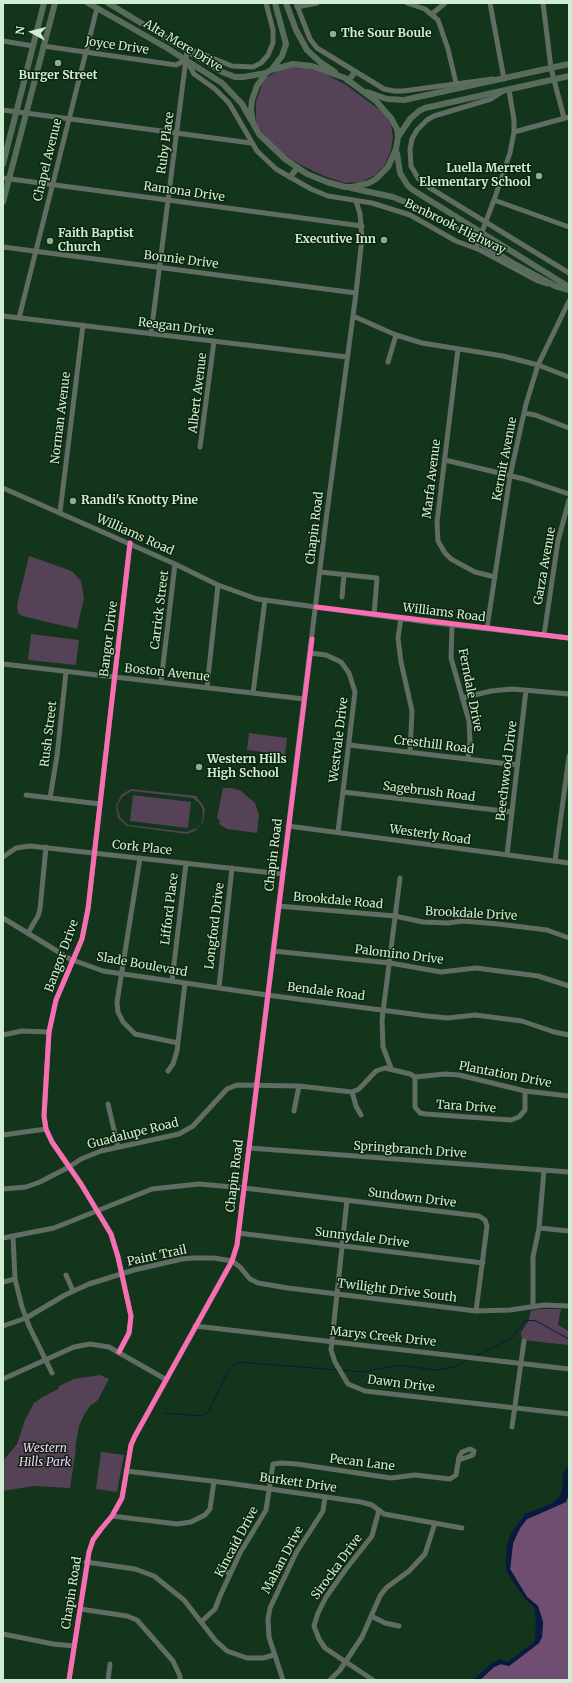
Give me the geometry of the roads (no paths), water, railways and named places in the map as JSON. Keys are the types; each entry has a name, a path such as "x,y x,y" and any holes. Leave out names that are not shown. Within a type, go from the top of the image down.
{"main road":[{"path":"38,25 40,3"},
{"path":"3,164 44,3"},
{"path":"3,202 6,178 27,113 55,3"},
{"path":"44,43 56,8 60,3"},
{"name":"Alta Mere Drive","path":"88,3 186,60 222,83 242,104 253,123"},
{"name":"Alta Mere Drive","path":"108,3 222,72 235,77 250,77 268,72"},
{"path":"275,3 286,44 282,56 257,86 252,100 253,123 259,134 270,146 297,168 327,182 346,187 369,183 388,167 396,149 398,138 410,119 419,111 569,76"},
{"path":"286,3 296,30 307,50 320,62 348,80 381,97 404,100 569,64"},
{"path":"268,72 284,66 302,64 312,66 348,80 387,112 395,124 398,138"},
{"path":"348,80 355,72"},
{"name":"Benbrook Highway","path":"396,149 400,173 408,186 569,287"},
{"path":"290,177 297,168"},
{"name":"Benbrook Highway","path":"346,187 381,194 405,201 454,227 477,245 555,286 569,290"}],"street":[{"path":"188,51 195,51 232,66 244,68 253,66 265,59 273,43 273,30 266,3"},
{"path":"317,3 296,5 310,39 317,48 384,89 394,92 490,78 502,79 490,3"},
{"path":"407,3 416,5 432,14 438,20 444,36 456,83"},
{"path":"432,14 445,3"},
{"path":"514,132 567,118 551,68 543,3"},
{"name":"Chapel Avenue","path":"19,318 97,8"},
{"path":"3,42 33,46"},
{"name":"Joyce Drive","path":"44,43 86,52 176,65 186,60"},
{"name":"Ruby Place","path":"151,334 188,51"},
{"name":"Benbrook Highway","path":"186,60 194,74 215,89 229,103 251,143 265,160 276,169 311,190 341,199 383,206 410,215 456,241 477,245"},
{"path":"477,245 510,153 514,132 514,120 506,91"},
{"name":"Benbrook Highway","path":"506,91 491,99 448,111 426,120 417,130 412,139 410,149 411,166 418,178 430,188 569,273"},
{"path":"3,110 251,143"},
{"name":"Ramona Drive","path":"6,178 362,226"},
{"path":"494,200 569,227"},
{"name":"Chapin Road","path":"70,1680 86,1562 94,1540 100,1529 112,1516 122,1498 132,1442 165,1379 232,1261 238,1233 257,1086 272,951 356,293 362,226 356,201"},
{"name":"Bonnie Drive","path":"3,247 356,293"},
{"name":"Kermit Avenue","path":"487,628 510,476 524,413 538,365 569,302"},
{"name":"Reagan Drive","path":"3,316 347,357"},
{"path":"353,316 396,335 422,343 503,356 538,365 569,377"},
{"name":"Norman Avenue","path":"60,512 83,326"},
{"path":"388,362 396,335"},
{"name":"Albert Avenue","path":"200,447 214,341"},
{"name":"Marfa Avenue","path":"458,349 437,522 438,541 445,553 451,559 474,572 494,577"},
{"path":"524,413 535,415 569,428"},
{"path":"445,460 510,476 569,494"},
{"name":"Williams Road","path":"3,488 60,512 218,584 265,600 569,638"},
{"name":"Garza Avenue","path":"544,635 558,541 569,500"},
{"name":"Bangor Drive","path":"119,1352 129,1333 131,1316 122,1274 110,1234 98,1211 52,1142 46,1129 45,1109 48,1032 56,1000 73,961 85,925 130,544"},
{"name":"Carrick Street","path":"161,682 175,564"},
{"path":"320,572 377,578 374,614"},
{"path":"342,597 344,575"},
{"path":"207,687 218,584"},
{"path":"253,693 265,600"},
{"path":"401,618 398,638 401,662 412,712 410,752"},
{"name":"Ferndale Drive","path":"452,624 451,658 469,722 470,742 468,759"},
{"name":"Westvale Drive","path":"310,653 326,655 337,659 346,667 355,692 338,832"},
{"name":"Boston Avenue","path":"3,664 304,699"},
{"name":"Rush Street","path":"50,798 57,756 66,672"},
{"path":"462,698 491,691 526,690 569,694"},
{"name":"Beechwood Drive","path":"507,855 526,690"},
{"name":"Cresthill Road","path":"349,745 517,765"},
{"path":"556,861 569,756"},
{"name":"Sagebrush Road","path":"343,792 512,812"},
{"path":"26,795 100,804"},
{"name":"Westerly Road","path":"288,826 569,863"},
{"name":"Cork Place","path":"4,855 12,849 21,846 46,847 282,874"},
{"path":"28,933 38,916 40,909 46,847"},
{"path":"140,858 117,1007 119,1016 135,1034 143,1037 178,1043"},
{"name":"Lifford Place","path":"172,981 186,863"},
{"name":"Longford Drive","path":"218,987 232,868"},
{"path":"257,1086 299,1086 352,1092 359,1088 376,1071 391,1068 382,1041 383,1010 400,878"},
{"name":"Brookdale Road","path":"278,906 395,916"},
{"name":"Brookdale Drive","path":"395,916 423,922 448,923 464,921 547,930 569,938"},
{"name":"Slade Boulevard","path":"3,918 73,961 103,971 267,995"},
{"name":"Palomino Drive","path":"272,951 390,963 441,972 476,968 538,976 569,986"},
{"path":"168,1071 175,1057 178,1043 184,983"},
{"name":"Bendale Road","path":"267,995 448,1018 475,1015 522,1021 554,1032 569,1035"},
{"path":"3,1035 22,1031 48,1032"},
{"name":"Plantation Drive","path":"391,1068 415,1077 445,1074 460,1075 525,1091 569,1096"},
{"name":"Tara Drive","path":"415,1077 415,1107 420,1113 426,1114 511,1120 519,1118 525,1110 525,1091"},
{"name":"Guadalupe Road","path":"3,1189 34,1185 87,1156 118,1147 179,1134 193,1126 227,1089 237,1085 257,1086"},
{"path":"294,1111 299,1086"},
{"path":"352,1092 356,1106 361,1115"},
{"path":"108,1104 118,1147"},
{"path":"3,1135 46,1129"},
{"name":"Springbranch Drive","path":"249,1148 569,1172"},
{"path":"533,1307 532,1269 539,1228 544,1170"},
{"name":"Sundown Drive","path":"3,1238 54,1228 152,1189 200,1184 479,1216 485,1220 487,1226 476,1311"},
{"name":"Dawn Drive","path":"346,1200 331,1341 331,1354 348,1384 365,1391 569,1414"},
{"path":"539,1228 569,1231"},
{"name":"Sunnydale Drive","path":"238,1233 483,1262"},
{"path":"13,1236 15,1279 20,1301 26,1318 52,1373"},
{"name":"Paint Trail","path":"3,1326 26,1318 73,1291 122,1274 182,1259 214,1258 232,1261"},
{"name":"Twilight Drive South","path":"232,1261 238,1265 250,1279 264,1285 476,1311 510,1310 557,1305 569,1306"},
{"path":"66,1275 73,1291"},
{"path":"3,1282 15,1279"},
{"name":"Marys Creek Drive","path":"195,1326 569,1369"},
{"path":"512,1427 524,1341"},
{"path":"3,1379 74,1347 90,1344 104,1345 119,1352 165,1379"},
{"name":"Pecan Lane","path":"273,1464 297,1464 391,1478 415,1475 450,1479 456,1475 459,1460"},
{"name":"Kincaid Drive","path":"201,1622 215,1609 249,1535 266,1510 273,1464"},
{"name":"Burkett Drive","path":"126,1471 368,1503 384,1514 462,1528"},
{"path":"112,1516 177,1524 191,1522 205,1515 210,1509 214,1482"},
{"name":"Mahan Drive","path":"283,1680 270,1645 268,1630 270,1608 296,1553 323,1511 325,1497"},
{"name":"Sirocka Drive","path":"372,1680 322,1644 314,1626 318,1613 326,1597 372,1536 379,1510"},
{"path":"330,1680 346,1662 362,1637 386,1588 422,1559 428,1549 435,1523"},
{"path":"86,1562 135,1569 154,1576 162,1580 184,1600 221,1646 234,1654 251,1658 274,1655"},
{"path":"219,1567 230,1574"},
{"path":"80,1609 126,1616 137,1620 173,1661 180,1676 180,1680"},
{"path":"371,1616 385,1623 399,1626"},
{"path":"3,1634 53,1644 74,1646"},
{"path":"108,1680 110,1664"}],"water":[{"path":"569,1464 569,1494 566,1502 527,1519 520,1528 513,1543 510,1569 527,1597 538,1606 543,1622 542,1637 539,1643 509,1666 501,1664 494,1667 480,1680 473,1680 492,1663 500,1659 508,1662 535,1641 536,1620 534,1607 525,1599 506,1571 506,1549 510,1535 525,1514 551,1504 558,1499 562,1491 563,1474"}],"waterway":[{"path":"475,1356 513,1337 525,1320 536,1321 569,1339"},
{"path":"343,1370 362,1372 400,1365 435,1370 454,1367 467,1360"},
{"path":"164,1413 203,1416 209,1411 228,1370 238,1362 338,1370"}],"place":[{"name":"The Sour Boule","path":"333,34"},
{"name":"Burger Street","path":"58,63"},
{"name":"Luella Merrett Elementary School","path":"539,176"},
{"name":"Executive Inn","path":"384,240"},
{"name":"Faith Baptist Church","path":"50,241"},
{"name":"Randi's Knotty Pine","path":"73,501"},
{"name":"Western Hills High School","path":"199,767"}],"park label":[{"name":"Western Hills Park","path":"45,1456"}]}
